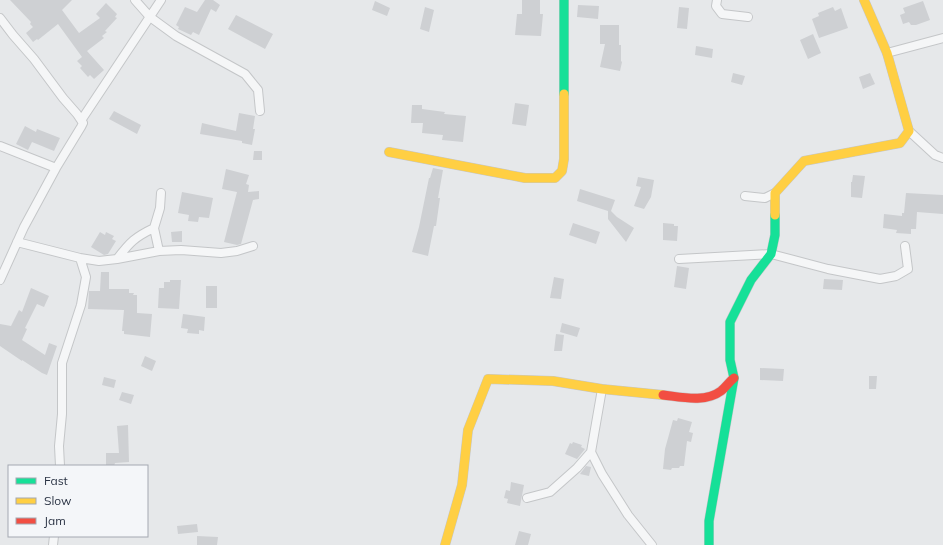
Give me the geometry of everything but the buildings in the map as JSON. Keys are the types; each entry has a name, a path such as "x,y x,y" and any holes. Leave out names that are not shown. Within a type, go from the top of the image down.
{"street":[{"path":"135,0 150,17 176,36 245,74 258,90 260,111"},
{"path":"0,280 27,220 81,127 83,122 82,120 161,0"},
{"path":"389,152 525,178 555,178 562,171 564,159 564,0"},
{"path":"717,0 716,6 722,14 748,17"},
{"path":"864,0 887,53 909,131 935,155 943,158"},
{"path":"0,18 82,120"},
{"path":"887,53 943,38"},
{"path":"745,196 765,198 774,193 804,161 900,143 909,131"},
{"path":"0,146 56,168"},
{"path":"159,251 154,228 160,208 161,193"},
{"path":"709,545 709,521 734,378 730,360 730,322 751,280 771,254 775,235 774,193"},
{"path":"117,259 128,245 138,236 154,228"},
{"path":"17,242 80,258 99,261 159,251 181,250 221,253 237,251 253,246"},
{"path":"679,259 771,254 828,269 880,279 896,276 908,269 905,246"},
{"path":"60,465 59,446 62,414 62,363 81,305 86,276 80,258"},
{"path":"445,545 462,485 468,430 488,379 552,381 602,389 700,399 721,391 728,382 734,378"},
{"path":"527,498 550,492 577,468 591,452 602,389"},
{"path":"591,452 602,474 628,515 652,545"}],"traffic: fast":[{"path":"564,0 564,94"},
{"path":"709,545 709,521 734,378 730,360 730,322 751,280 771,254 775,235 775,215"}],"traffic: slow":[{"path":"775,215 775,193 804,161 900,143 909,131 887,53 864,0"},
{"path":"389,152 525,178 555,178 562,171 564,159 564,94"},
{"path":"445,545 462,485 468,430 488,379 553,381 602,389 663,395"}],"traffic: jam":[{"path":"663,395 685,398 708,397 721,391 734,378"}]}
